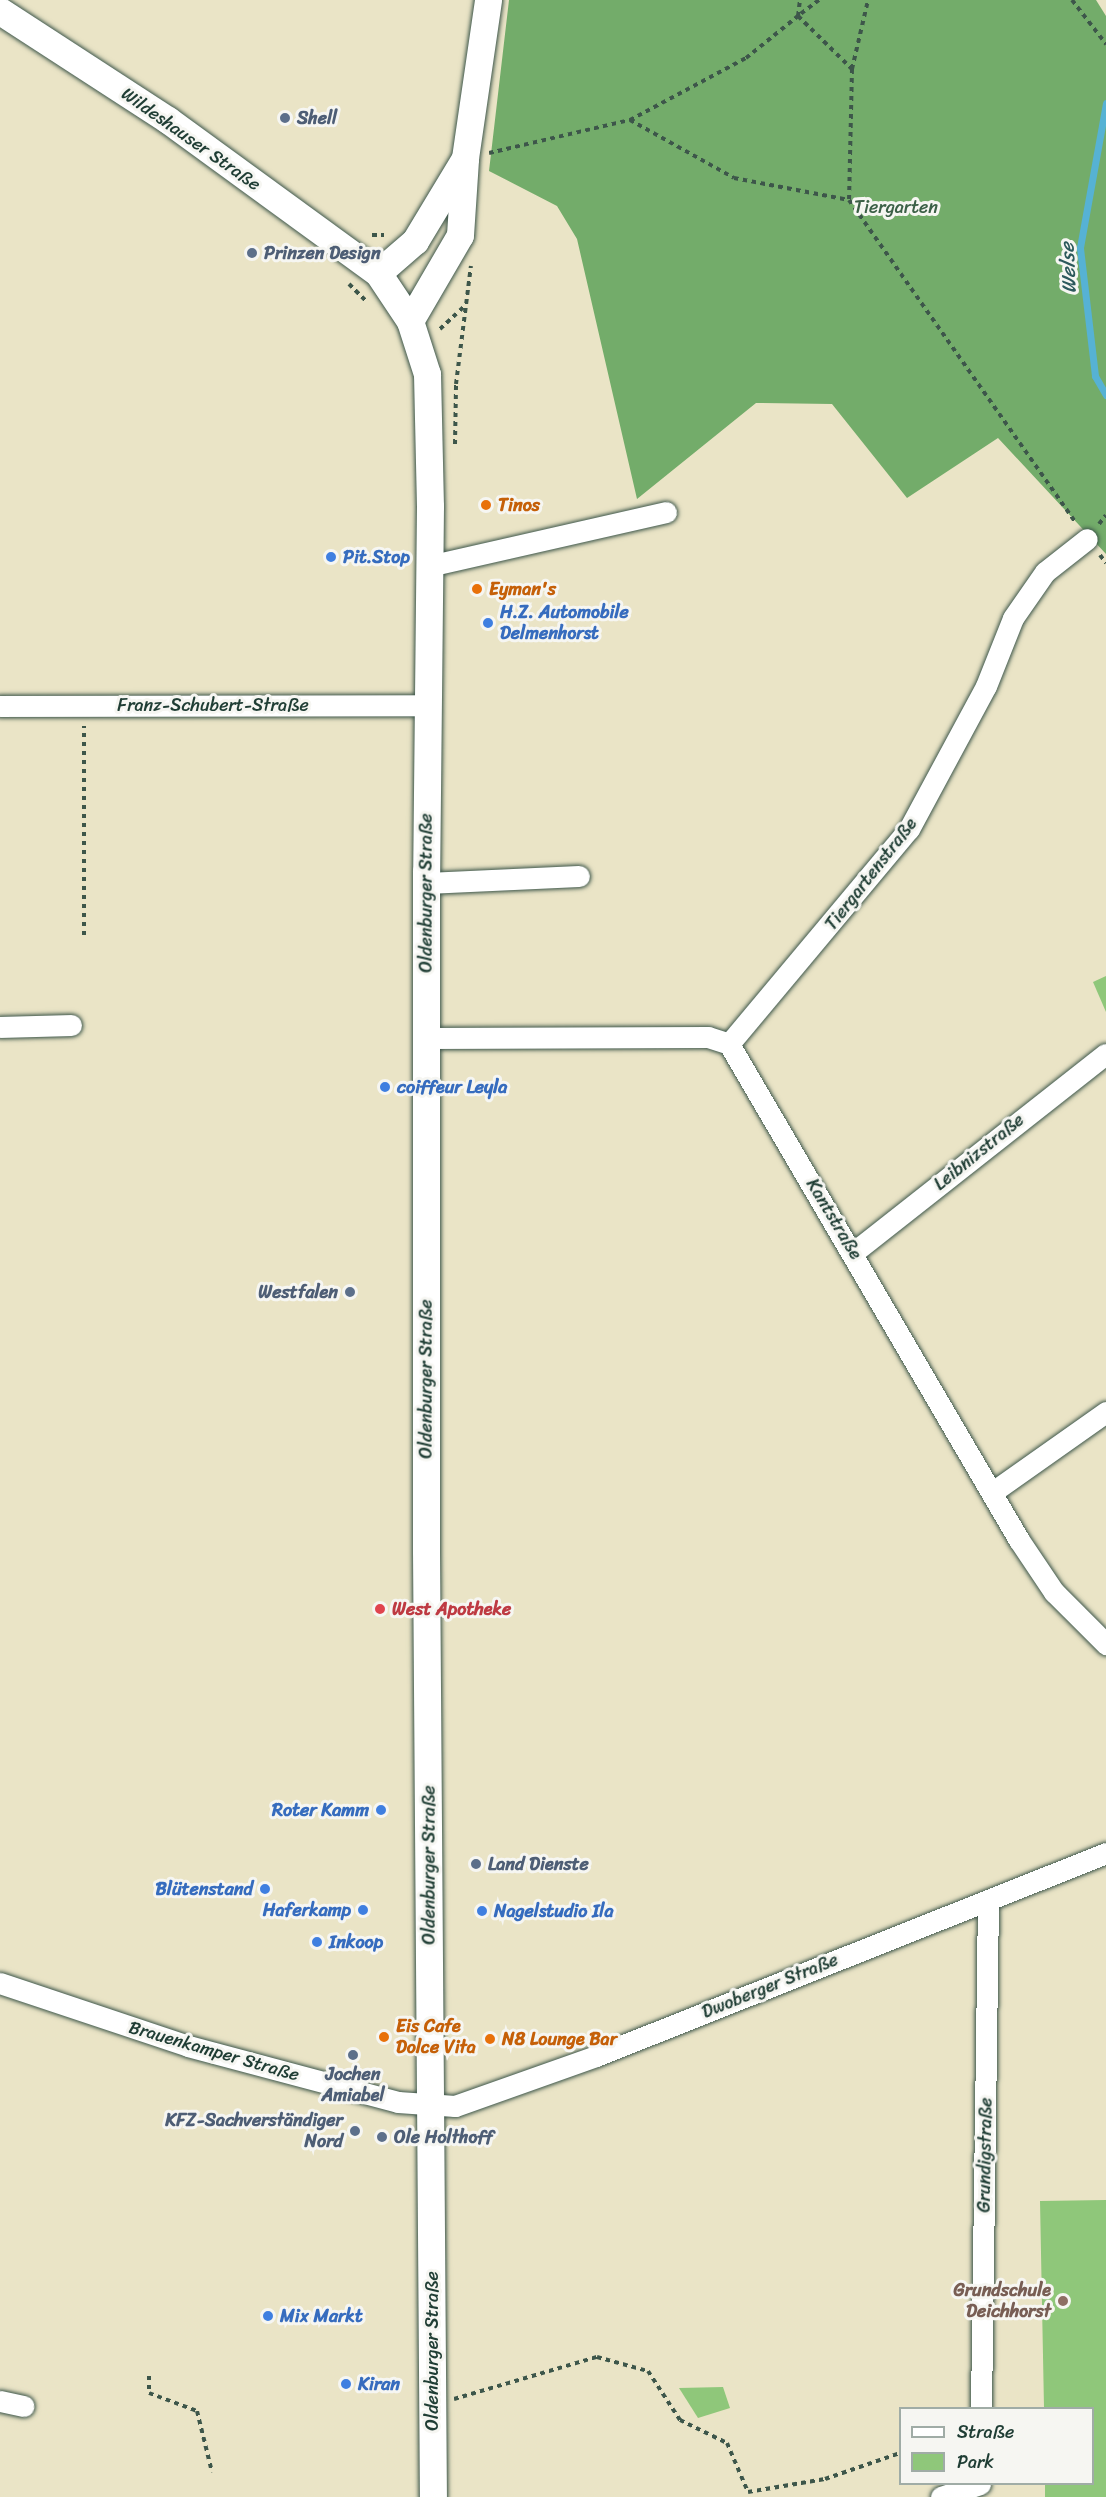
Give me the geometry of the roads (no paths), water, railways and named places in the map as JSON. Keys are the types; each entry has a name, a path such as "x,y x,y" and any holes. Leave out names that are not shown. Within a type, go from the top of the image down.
{"main road":[{"path":"410,321 460,235 465,158 489,0"},
{"name":"Wildeshauser Straße","path":"0,11 168,120 378,273"},
{"path":"378,273 415,241 465,158"},
{"name":"Oldenburger Straße","path":"378,273 410,321 427,374 429,566 426,883 426,1570 432,2107 433,2497"}],"street":[{"path":"429,566 666,512"},
{"name":"Tiergartenstraße","path":"729,1044 909,829 986,686 1013,618 1045,572 1088,539"},
{"name":"Franz-Schubert-Straße","path":"0,706 427,705"},
{"path":"426,883 579,876"},
{"path":"0,1027 71,1025"},
{"path":"427,1038 708,1037 729,1044"},
{"name":"Kantstraße","path":"729,1044 994,1491 1019,1540 1054,1593 1106,1644"},
{"name":"Leibnizstraße","path":"854,1252 1106,1054"},
{"path":"994,1491 1106,1412"},
{"name":"Dwoberger Straße","path":"432,2107 455,2106 490,2096 1106,1853"},
{"name":"Grundigstraße","path":"981,2407 988,1901"},
{"name":"Brauenkamper Straße","path":"0,1983 188,2046 398,2102 432,2107"},
{"path":"0,2401 23,2406"},
{"path":"941,2497 977,2485"}],"waterway":[{"name":"Welse","path":"1106,103 1080,248 1095,376 1106,395"}],"place":[{"name":"Shell","path":"285,118"},
{"name":"Prinzen Design","path":"252,253"},
{"name":"Tinos","path":"486,505"},
{"name":"Pit.Stop","path":"331,557"},
{"name":"Eyman's","path":"477,589"},
{"name":"H.Z. Automobile Delmenhorst","path":"488,623"},
{"name":"coiffeur Leyla","path":"385,1087"},
{"name":"Westfalen","path":"350,1292"},
{"name":"West Apotheke","path":"380,1609"},
{"name":"Roter Kamm","path":"381,1810"},
{"name":"Land Dienste","path":"476,1864"},
{"name":"Blütenstand","path":"265,1889"},
{"name":"Haferkamp","path":"363,1910"},
{"name":"Nagelstudio Ila","path":"482,1911"},
{"name":"Inkoop","path":"317,1942"},
{"name":"Eis Cafe Dolce Vita","path":"384,2037"},
{"name":"N8 Lounge Bar","path":"490,2039"},
{"name":"Jochen Amiabel","path":"353,2055"},
{"name":"KFZ-Sachverständiger Nord","path":"355,2131"},
{"name":"Ole Holthoff","path":"382,2137"},
{"name":"Grundschule Deichhorst","path":"1063,2301"},
{"name":"Mix Markt","path":"268,2316"},
{"name":"Kiran","path":"346,2384"}],"park label":[{"name":"Tiergarten","path":"896,207"}]}
